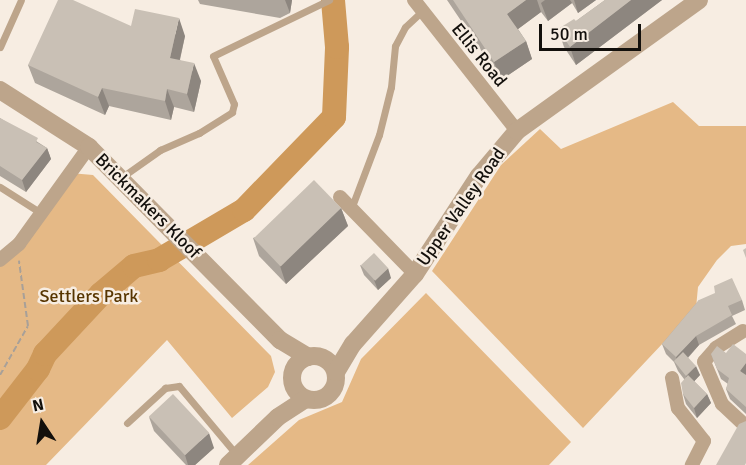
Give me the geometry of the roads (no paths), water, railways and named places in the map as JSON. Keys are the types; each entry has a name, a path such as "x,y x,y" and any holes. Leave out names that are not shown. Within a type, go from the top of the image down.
{"street":[{"name":"Upper Valley Road","path":"323,362 353,344 415,274 479,176 517,131 699,0"},
{"name":"Ellis Road","path":"418,6 517,131"},
{"name":"Brickmakers Kloof","path":"0,90 89,147 122,177 280,340 323,362"},
{"path":"2,259 19,244 89,147"},
{"path":"340,197 415,274"},
{"path":"745,332 716,348 704,362 722,404 746,426"},
{"name":"Brickmakers Kloof","path":"280,340 293,370"},
{"path":"323,362 332,392 320,400 300,394 293,370 323,362"},
{"path":"672,378 678,408 704,441 692,465"},
{"path":"233,460 300,394"}],"lane":[{"path":"0,47 21,0"},
{"path":"122,177 160,150 199,133 232,112 234,104 213,56 329,0"},
{"path":"351,209 379,135 391,87 395,46 418,6"},
{"path":"0,187 41,213"},
{"path":"127,423 165,388 179,386 233,460"}],"waterway":[{"path":"0,418 38,369 45,354 101,294 134,266 159,260 244,210 334,117 337,47 333,0"}],"park label":[{"name":"Settlers Park","path":"89,296"}]}
